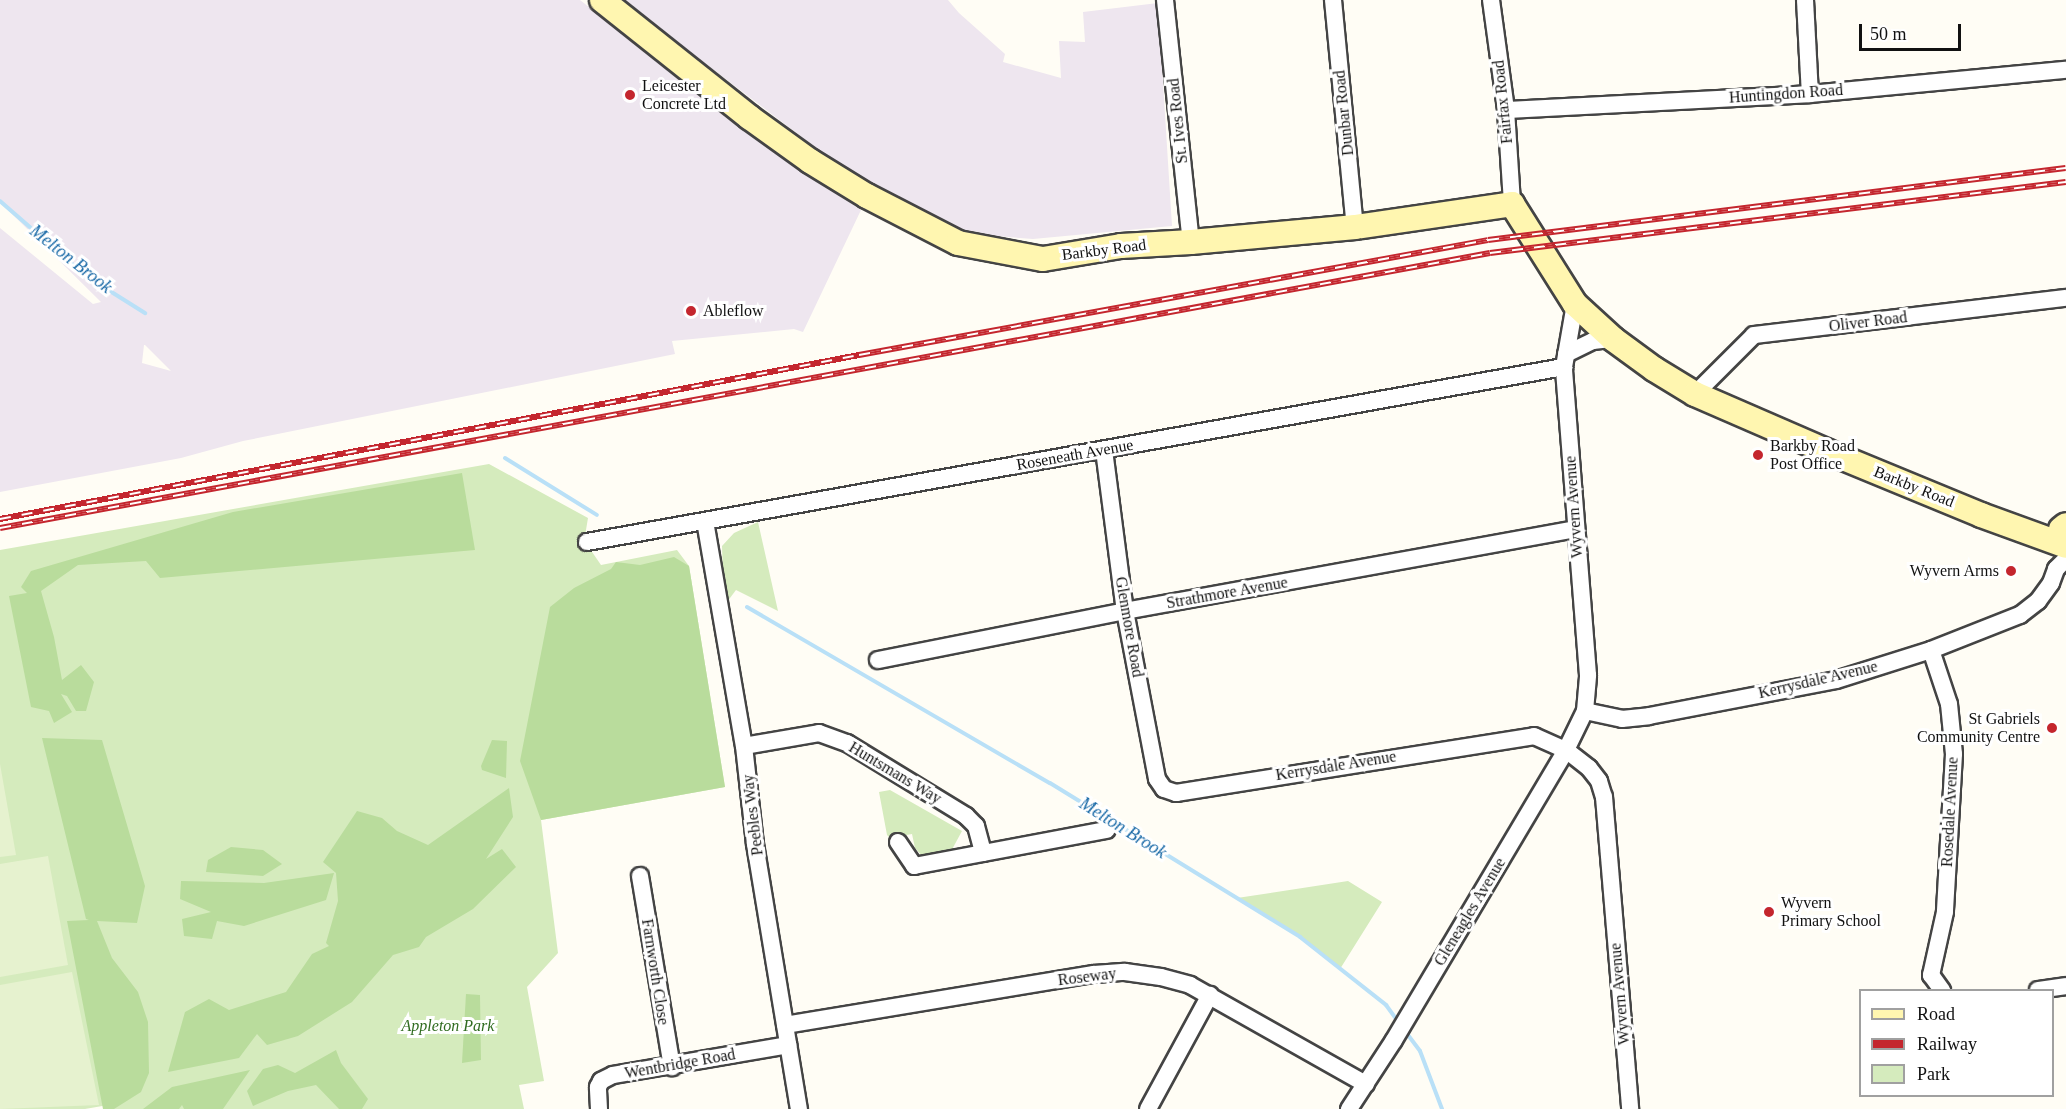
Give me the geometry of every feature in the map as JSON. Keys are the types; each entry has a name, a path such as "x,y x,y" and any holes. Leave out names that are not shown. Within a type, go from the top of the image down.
{"street":[{"name":"Barkby Road","path":"602,0 749,117 810,161 867,196 958,243 1043,259 1121,246 1355,227 1512,204 1575,304 1613,339 1695,394 1970,511 2037,534"},
{"name":"St. Ives Road","path":"1165,0 1191,242"},
{"name":"Dunbar Road","path":"1332,0 1355,227"},
{"name":"Fairfax Road","path":"1491,0 1506,110 1512,204"},
{"path":"1805,0 1810,94"},
{"name":"Huntingdon Road","path":"1506,110 1810,94 2066,70"},
{"name":"Oliver Road","path":"1695,394 1754,335 2066,298"},
{"name":"Wyvern Avenue","path":"1575,304 1565,360 1587,675 1585,711"},
{"path":"1565,360 1593,341 1613,339"},
{"name":"Roseneath Avenue","path":"587,543 1104,450 1565,360"},
{"name":"Glenmore Road","path":"1104,450 1125,611 1157,779 1164,789 1176,793"},
{"name":"Peebles Way","path":"705,522 744,746 755,844 799,1109"},
{"name":"Strathmore Avenue","path":"878,660 1125,611 1576,529"},
{"path":"2037,534 2065,532"},
{"name":"Kerrysdale Avenue","path":"1585,711 1622,719 1649,716 1836,680 1931,650 2020,615 2038,601 2061,564 2037,534"},
{"name":"Rosedale Avenue","path":"1925,989 1932,975 1945,912 1954,754 1949,704 1931,650"},
{"name":"Gleneagles Avenue","path":"1349,1109 1394,1040 1566,750 1585,711"},
{"name":"Huntsmans Way","path":"744,746 819,733 848,743 966,816 978,832 982,853"},
{"name":"Kerrysdale Avenue","path":"1176,793 1534,736 1566,750"},
{"name":"Wyvern Avenue","path":"1566,750 1589,768 1599,781 1604,797 1630,1109"},
{"path":"898,842 914,866 1107,830"},
{"name":"Farnworth Close","path":"640,876 672,1067"},
{"name":"Roseway","path":"785,1025 1094,974 1125,972 1161,977 1190,985 1366,1084"},
{"path":"1932,975 1941,989"},
{"path":"2045,989 2066,986"},
{"path":"1148,1109 1210,995"},
{"name":"Wentbridge Road","path":"599,1109 596,1093 606,1078 788,1045"}],"shaded area":[{"path":"0,0 580,0 761,143 861,210 803,332 794,329 672,341 675,354 243,441 181,458 0,492 0,228 93,304 101,302 0,202","holes":["145,345 171,371 142,363"]},
{"path":"622,0 948,0 959,13 1005,54 1003,62 1061,78 1059,41 1085,42 1083,12 1158,3 1172,226 1033,239 971,234 899,201 820,151"}],"green space":[{"name":"Appleton Park","path":"489,464 588,518 585,536 590,549 601,565 677,550 689,566 725,787 541,820 558,953 527,987 544,1081 519,1085 524,1109 110,1109 108,1105 85,1109 0,1109 0,550"},
{"path":"462,473 475,550 160,578 146,561 78,565 41,591 54,637 62,680 81,665 94,682 86,711 76,711 67,696 61,694 72,712 54,723 49,711 31,707 9,596 27,593 21,587 31,571 233,512"},
{"path":"758,522 778,611 736,590 724,606 722,546 734,533"},
{"path":"674,557 689,566 725,787 541,820 520,761 550,607 574,588 611,569 616,562 640,565"},
{"path":"42,738 102,740 145,886 137,923 97,921 112,958 138,992 148,1022 149,1073 141,1092 114,1109 103,1109 67,921 89,920 86,919"},
{"path":"492,740 507,741 506,778 482,770 481,766"},
{"path":"0,764 16,855 0,857"},
{"path":"509,788 513,817 486,859 502,849 516,867 473,909 426,937 419,947 393,955 352,1002 298,1036 267,1045 257,1034 239,1058 168,1072 185,1012 209,999 229,1010 286,992 312,954 329,946 326,943 338,901 336,873 323,862 357,811 382,818 397,831 428,845"},
{"path":"890,790 962,831 949,855 923,857 915,848 912,834 890,838 887,835 879,792"},
{"path":"231,847 263,850 282,864 263,876 206,872 208,860"},
{"path":"48,856 68,965 0,977 0,864"},
{"path":"334,873 326,900 244,926 217,921 212,939 184,936 182,919 211,912 180,899 181,881 264,883"},
{"path":"1348,881 1382,902 1340,969 1299,937 1237,898"},
{"path":"72,972 99,1105 0,1109 0,985"},
{"path":"466,994 480,995 481,1060 462,1063"},
{"path":"336,1050 341,1063 368,1099 362,1109 339,1109 316,1085 288,1091 253,1106 247,1091 263,1069 278,1065 295,1073"},
{"path":"250,1070 223,1109 184,1109 182,1105 179,1109 143,1109 172,1087"}],"waterway":[{"name":"Melton Brook","path":"0,201 86,276 145,313"},
{"name":"Melton Brook","path":"505,458 597,515"},
{"name":"Melton Brook","path":"747,607 1050,783 1300,937 1386,1005 1399,1023"},
{"name":"Melton Brook","path":"1405,1031 1420,1051 1442,1109"}],"railway":[{"path":"0,519 859,355 1488,240 2066,168"},
{"path":"0,528 1490,253 2066,182"}],"place":[{"name":"Leicester Concrete Ltd","path":"630,95"},
{"name":"Ableflow","path":"691,311"},
{"name":"Barkby Road Post Office","path":"1758,455"},
{"name":"Wyvern Arms","path":"2011,571"},
{"name":"St Gabriels Community Centre","path":"2052,728"},
{"name":"Wyvern Primary School","path":"1769,912"}]}
